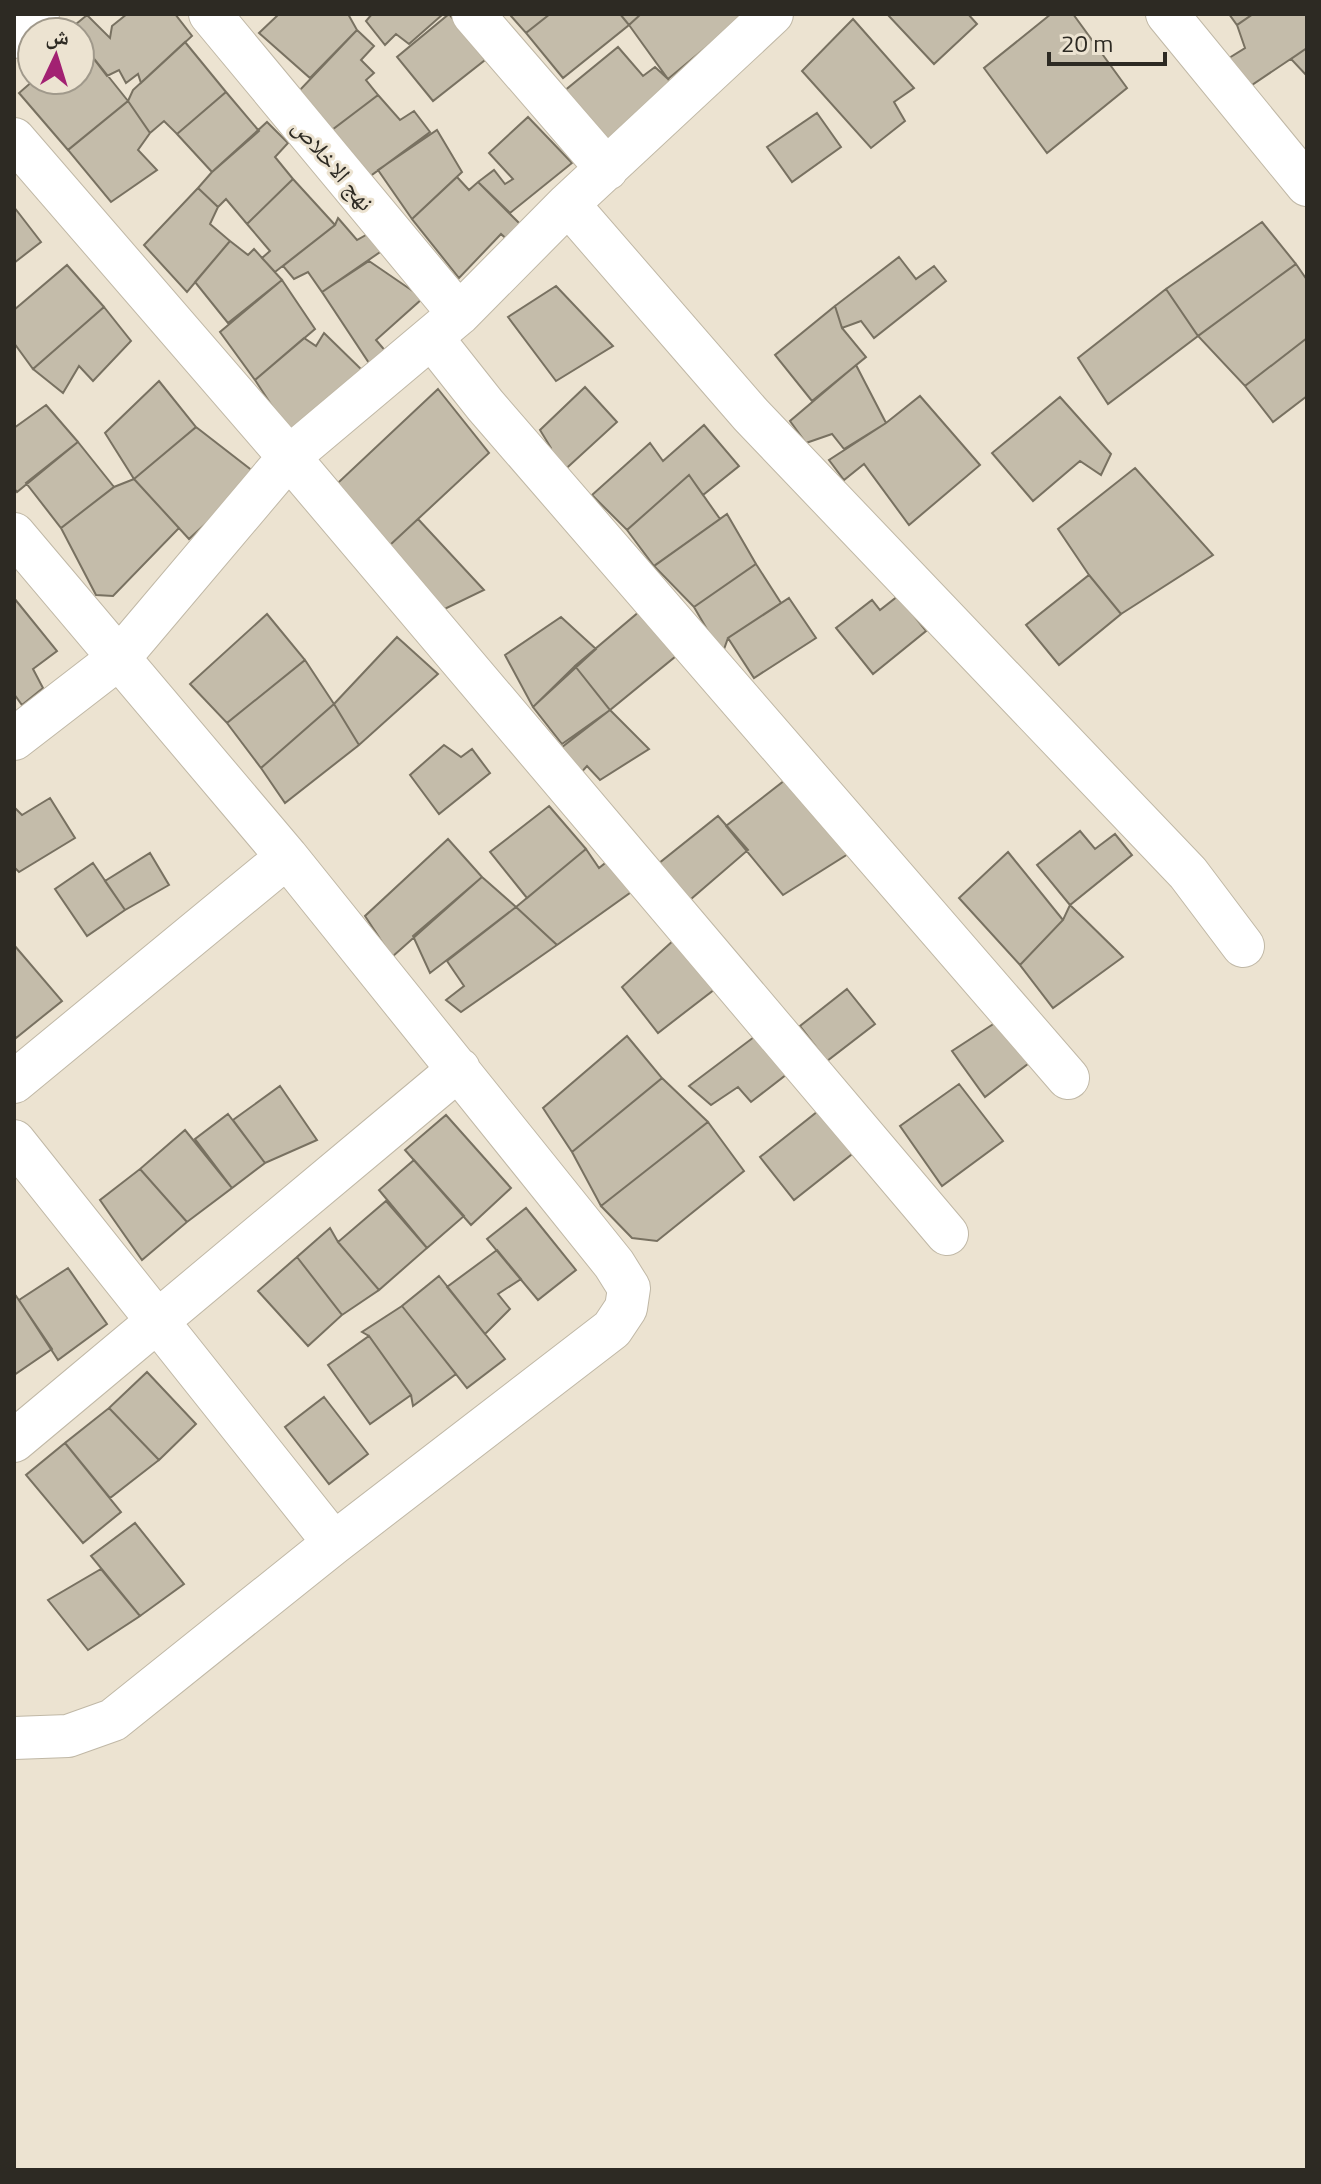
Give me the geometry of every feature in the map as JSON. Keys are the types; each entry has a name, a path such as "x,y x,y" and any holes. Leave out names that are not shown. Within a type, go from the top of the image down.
{"street":[{"path":"14,37 38,14"},
{"name":"نهج الاخلاص","path":"210,14 445,326 495,417 1068,1078"},
{"path":"473,14 607,169"},
{"path":"14,739 119,658 289,457 445,326 568,204 772,14"},
{"path":"1167,14 1307,185"},
{"path":"14,139 289,457 947,1234"},
{"path":"568,204 751,415 1188,873 1243,946"},
{"path":"14,534 287,857 614,1264 629,1288 626,1308 612,1329 334,1543 113,1720 68,1736 14,1738"},
{"path":"14,1082 287,857"},
{"path":"14,1441 459,1069"},
{"path":"14,1141 334,1543"}],"building":[{"path":"127,14 175,14 192,36 141,83 138,74 126,83 119,70 107,76 96,62 96,24 110,38 112,26"},
{"path":"279,14 348,14 357,30 310,78 259,33"},
{"path":"372,14 442,15 409,44 396,34 385,45 366,21"},
{"path":"449,14 485,60 433,101 397,57"},
{"path":"512,14 550,14 526,33"},
{"path":"550,14 620,14 629,25 563,78 526,33"},
{"path":"620,14 641,14 629,25"},
{"path":"641,14 746,14 668,79 629,25"},
{"path":"887,14 968,14 977,24 934,64"},
{"path":"1051,14 1073,14 1127,88 1047,153 984,68"},
{"path":"1229,14 1253,14 1237,25"},
{"path":"1253,14 1307,14 1307,48 1240,93 1221,63 1245,48 1237,25"},
{"path":"853,19 914,88 894,102 905,121 871,148 802,71"},
{"path":"357,30 374,46 361,60 374,73 366,80 378,95 332,130 298,92"},
{"path":"185,42 226,92 177,134 164,121 150,133 128,101 133,90"},
{"path":"618,47 643,76 655,67 681,91 609,150 563,92"},
{"path":"1307,48 1307,76 1291,59"},
{"path":"96,61 128,101 68,150 22,96 96,96"},
{"path":"226,92 259,131 212,172 177,134"},
{"path":"378,95 400,120 414,111 430,132 369,177 332,130"},
{"path":"128,101 150,133 138,150 157,170 111,202 68,150"},
{"path":"817,113 841,147 792,182 767,147"},
{"path":"528,117 572,163 510,213 478,182 494,170 505,184 513,179 489,153"},
{"path":"267,122 288,143 275,157 293,179 247,224 226,199 218,207 198,188"},
{"path":"437,130 462,172 412,219 378,170"},
{"path":"457,177 469,190 478,182 528,232 512,244 501,234 459,278 412,219"},
{"path":"293,179 335,225 275,272 262,258 270,251 247,224"},
{"path":"198,188 218,207 210,224 230,241 187,292 144,245"},
{"path":"14,207 41,242 14,263"},
{"path":"338,218 357,240 373,231 386,248 322,292 308,272 294,279 283,266 335,225"},
{"path":"1262,222 1296,264 1198,336 1166,289"},
{"path":"230,241 248,255 254,249 282,280 228,323 195,282"},
{"path":"899,257 916,279 934,266 946,281 874,338 861,321 842,328 835,306"},
{"path":"369,261 423,298 376,340 388,354 371,366 322,292"},
{"path":"1296,264 1307,280 1307,338 1245,386 1198,336"},
{"path":"67,265 104,307 33,369 14,343 14,310"},
{"path":"282,280 315,329 255,380 220,332"},
{"path":"556,286 613,346 556,381 508,317"},
{"path":"1166,289 1198,336 1108,404 1078,358"},
{"path":"835,306 842,328 866,357 812,401 775,355"},
{"path":"104,307 131,341 93,381 79,366 63,393 33,369"},
{"path":"324,333 364,372 297,444 255,380 304,338 316,346"},
{"path":"1307,338 1307,396 1273,422 1245,386"},
{"path":"856,365 886,423 844,449 832,434 806,443 790,421"},
{"path":"159,381 196,427 134,479 105,433"},
{"path":"585,387 617,422 558,476 543,456 551,448 540,430"},
{"path":"438,389 489,453 376,558 325,495"},
{"path":"920,396 980,465 909,525 864,464 844,480 829,460 886,423"},
{"path":"1060,397 1111,454 1101,475 1080,461 1033,501 992,453"},
{"path":"46,405 78,442 17,492 14,488 14,428"},
{"path":"704,425 739,466 703,495 689,475 627,530 592,495 650,443 663,461"},
{"path":"196,427 258,475 189,539 134,479"},
{"path":"78,442 114,487 61,528 26,483"},
{"path":"1135,468 1213,555 1121,614 1089,575 1058,529"},
{"path":"689,475 720,519 654,566 627,530"},
{"path":"134,479 179,528 113,596 96,595 61,528 114,487"},
{"path":"727,514 756,564 694,607 654,566"},
{"path":"418,519 484,590 428,617 376,558"},
{"path":"756,564 781,603 728,638 722,655 694,607"},
{"path":"1089,575 1121,614 1059,665 1026,625"},
{"path":"898,596 926,631 873,674 836,628 872,600 880,610"},
{"path":"14,598 57,651 33,669 43,688 22,705 14,694"},
{"path":"789,598 816,638 754,678 728,638"},
{"path":"640,611 676,656 610,710 575,666"},
{"path":"267,614 305,660 227,723 190,684"},
{"path":"561,617 596,649 533,707 505,655"},
{"path":"397,637 438,674 359,745 334,704"},
{"path":"305,660 334,704 261,768 227,723"},
{"path":"575,666 610,710 562,744 533,707"},
{"path":"334,704 359,745 285,803 261,768"},
{"path":"610,710 649,749 600,780 587,766 578,776 557,751"},
{"path":"444,745 461,757 472,749 490,773 439,814 410,775"},
{"path":"789,777 848,854 783,895 726,826"},
{"path":"50,798 75,838 19,872 14,867 14,807 22,815"},
{"path":"549,806 586,849 527,898 490,852"},
{"path":"718,816 748,850 684,905 653,868"},
{"path":"1080,831 1095,849 1115,834 1132,855 1070,905 1037,865"},
{"path":"448,839 482,877 392,957 365,916"},
{"path":"586,849 599,868 609,860 634,890 557,945 516,907"},
{"path":"1008,852 1063,920 1020,965 959,898"},
{"path":"150,853 169,885 125,910 105,881"},
{"path":"93,863 125,910 87,936 55,889"},
{"path":"482,877 516,907 430,973 413,936"},
{"path":"1070,905 1123,957 1053,1008 1020,965 1063,920"},
{"path":"516,907 557,945 461,1012 446,1000 464,986 447,961"},
{"path":"675,939 715,989 658,1033 622,987"},
{"path":"14,945 62,1001 16,1038 14,1035"},
{"path":"847,989 875,1024 827,1061 800,1026"},
{"path":"998,1021 1033,1060 985,1097 952,1051"},
{"path":"627,1036 662,1078 572,1152 543,1108"},
{"path":"754,1037 787,1074 751,1102 738,1087 711,1105 689,1086"},
{"path":"662,1078 708,1122 601,1206 572,1152"},
{"path":"959,1084 1003,1141 942,1186 900,1126"},
{"path":"280,1086 317,1140 265,1163 233,1120"},
{"path":"827,1104 861,1147 794,1200 760,1157"},
{"path":"228,1114 265,1163 232,1188 195,1139"},
{"path":"446,1115 511,1188 471,1225 405,1150"},
{"path":"708,1122 744,1171 657,1241 632,1238 601,1206"},
{"path":"185,1130 232,1188 187,1222 140,1169"},
{"path":"414,1160 464,1216 427,1248 379,1190"},
{"path":"140,1169 187,1222 142,1260 100,1200"},
{"path":"386,1201 427,1248 379,1290 338,1242"},
{"path":"526,1208 576,1270 538,1300 487,1239"},
{"path":"330,1228 338,1242 379,1290 342,1315 297,1257"},
{"path":"497,1250 521,1279 498,1294 510,1309 485,1334 447,1287"},
{"path":"297,1257 342,1315 308,1346 258,1291"},
{"path":"68,1268 107,1324 58,1360 19,1300"},
{"path":"439,1276 505,1359 467,1388 402,1306"},
{"path":"14,1293 52,1349 14,1375"},
{"path":"402,1306 456,1374 413,1406 411,1395 369,1336 362,1332"},
{"path":"369,1336 411,1395 370,1424 328,1365"},
{"path":"147,1372 196,1424 159,1460 109,1408"},
{"path":"324,1397 368,1454 329,1484 285,1427"},
{"path":"109,1408 159,1460 110,1498 65,1443"},
{"path":"65,1443 121,1512 83,1543 26,1475"},
{"path":"135,1523 184,1584 140,1616 91,1556"},
{"path":"101,1569 140,1616 88,1650 48,1600"}]}
